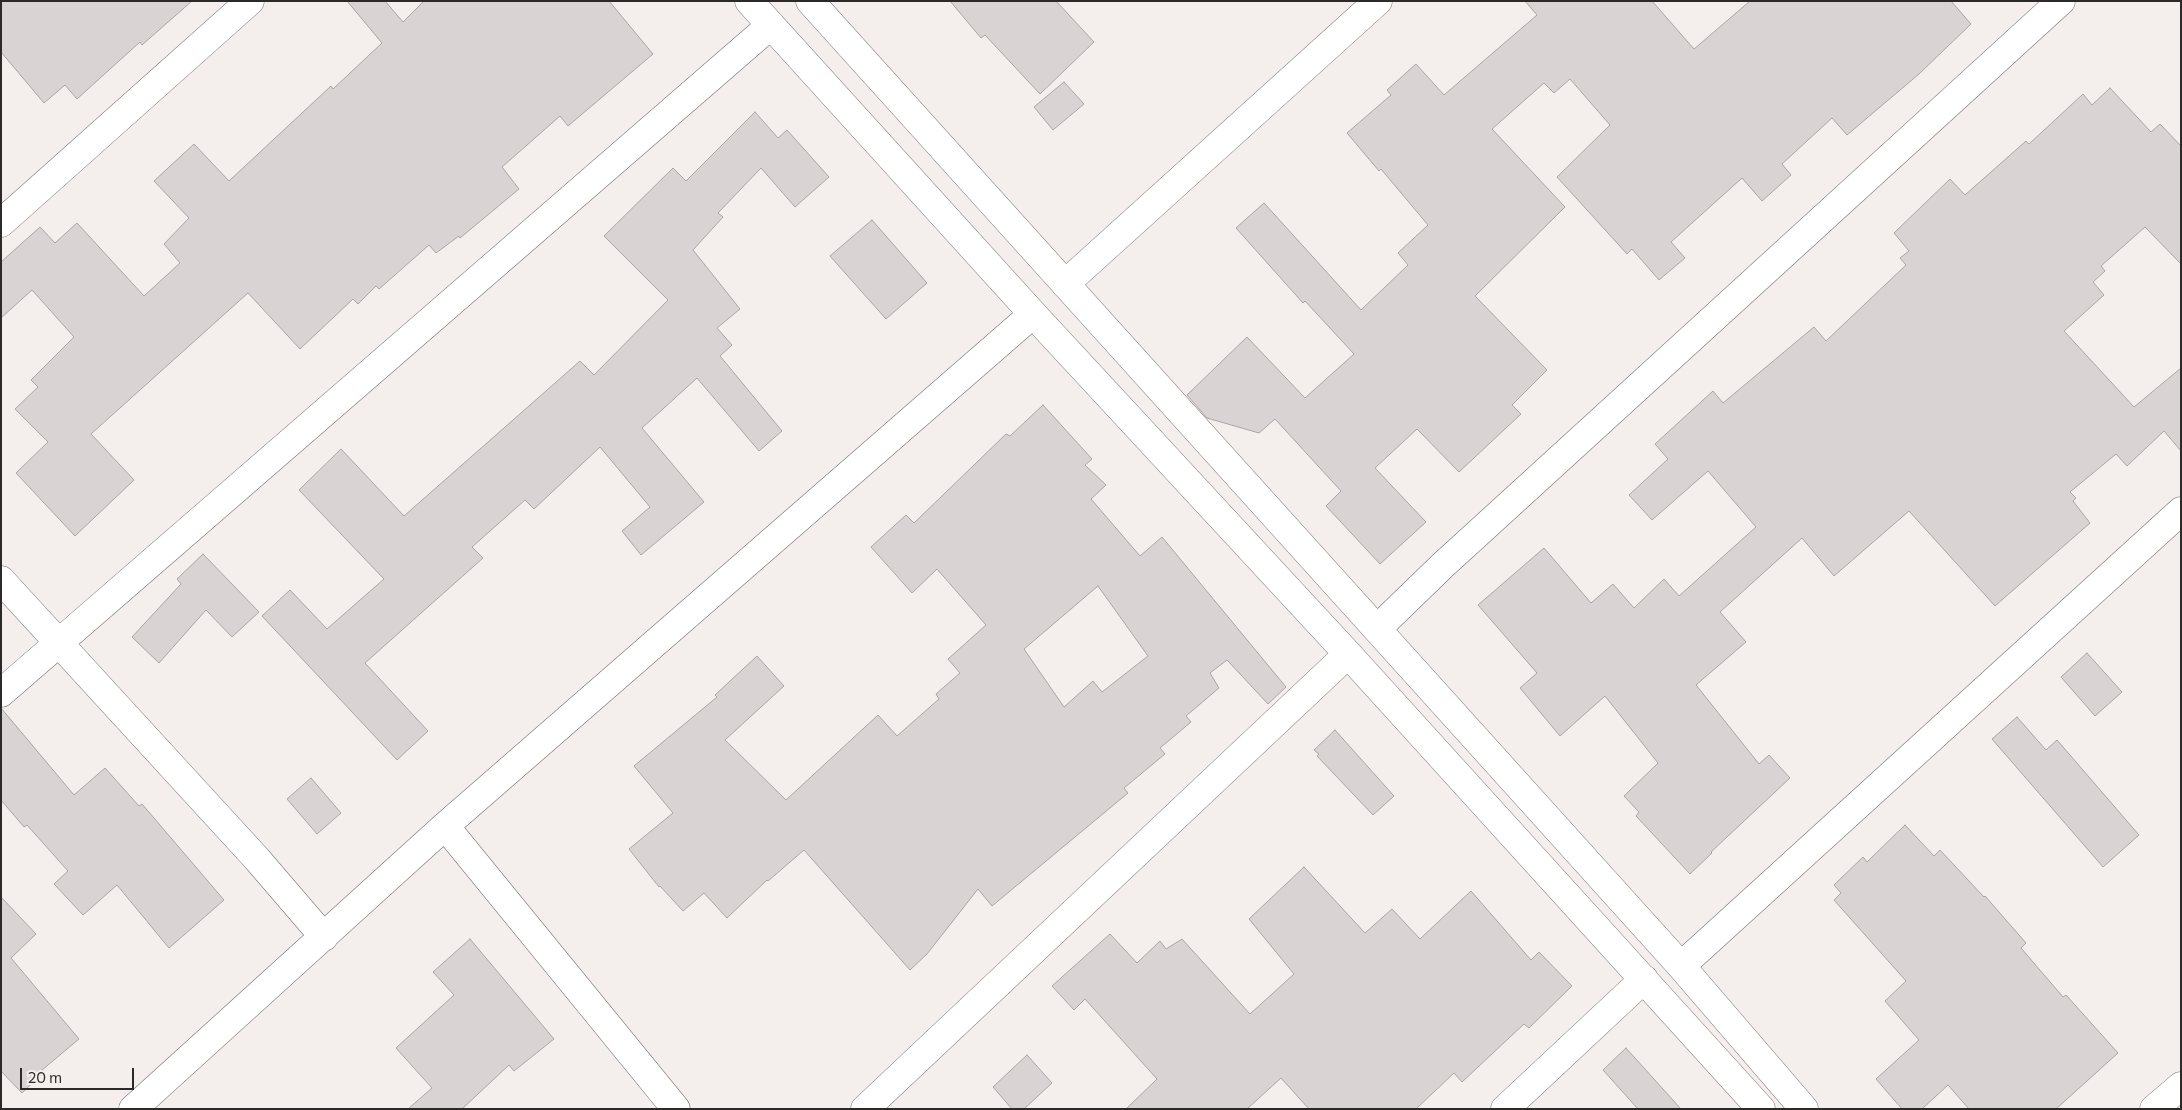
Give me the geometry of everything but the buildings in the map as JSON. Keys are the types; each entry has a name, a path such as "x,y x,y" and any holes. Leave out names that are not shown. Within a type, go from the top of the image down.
{"street":[{"path":"1,223 250,1"},
{"path":"749,1 1033,314 1348,654 1761,1109"},
{"path":"810,1 1681,966 1804,1109"},
{"path":"1065,284 1378,1"},
{"path":"1377,629 1442,566 2061,1"},
{"path":"1,693 771,26"},
{"path":"134,1109 445,826 1033,314"},
{"path":"1681,966 2181,511"},
{"path":"1,580 60,642 257,859 324,937"},
{"path":"865,1109 1348,654"},
{"path":"445,826 676,1109"},
{"path":"1505,1109 1644,979"},
{"path":"2154,1109 2181,1086"}]}
